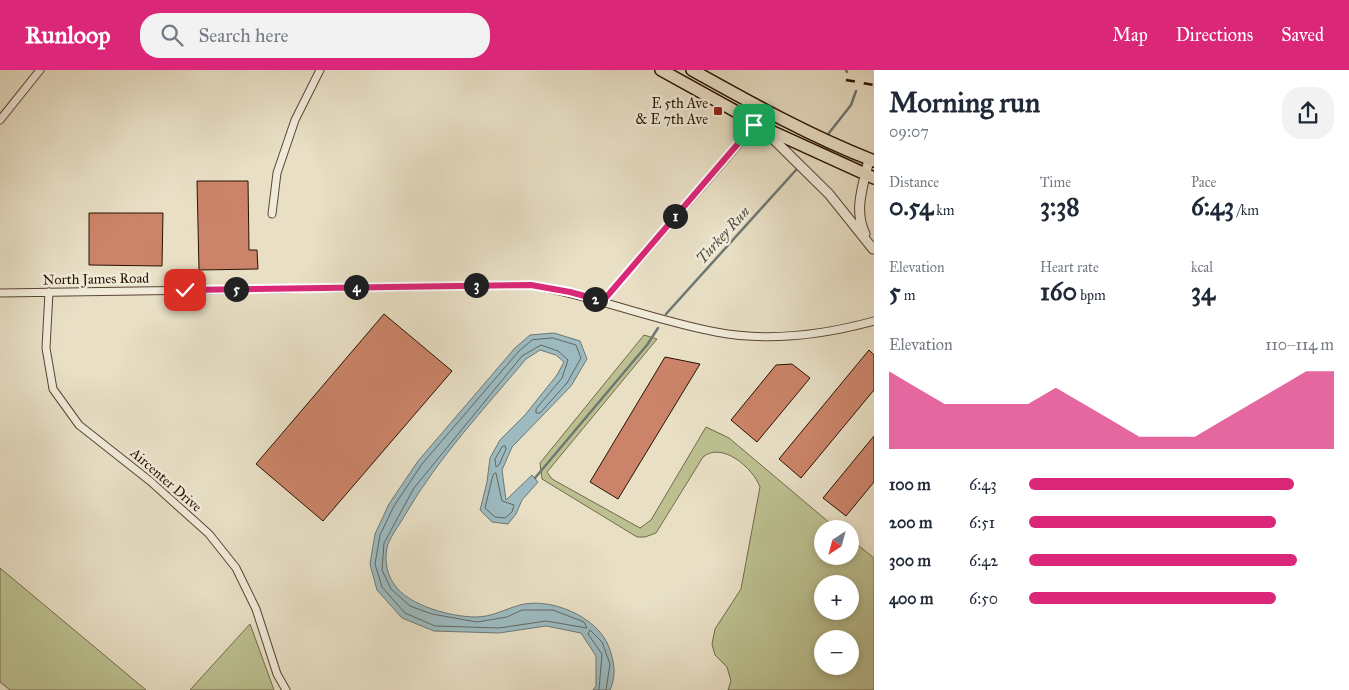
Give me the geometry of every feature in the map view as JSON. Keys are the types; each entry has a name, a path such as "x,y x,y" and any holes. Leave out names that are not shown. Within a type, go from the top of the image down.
{"main road":[{"path":"661,70 757,123 870,177"},
{"path":"692,70 823,140 872,160"}],"street":[{"path":"0,120 40,70"},
{"path":"272,214 277,173 295,120 320,70"},
{"path":"603,301 757,123 762,109"},
{"path":"757,123 829,194 873,250"},
{"path":"872,160 870,177 860,196 859,215 862,228 873,250"},
{"name":"North James Road","path":"0,293 531,285 570,292 670,322 718,333 776,337 827,332 874,321"},
{"name":"Aircenter Drive","path":"49,292 46,348 53,389 79,425 150,481 209,534 236,568 256,610 277,674 286,690"}],"green space":[{"path":"644,335 657,339 547,472 552,479 640,528 651,520 706,427 729,438 826,520 814,520 814,565 859,565 859,546 874,558 874,690 728,690 731,681 727,667 715,655 712,644 715,629 741,589 760,487 751,472 736,459 728,454 719,452 703,457 656,533 645,537 637,537 542,479 540,463"},
{"path":"0,568 146,690 10,690 0,682"},
{"path":"250,624 274,690 190,690"}],"water":[{"path":"554,333 580,341 587,359 571,386 512,447 502,470 506,500 532,475 538,482 522,500 516,514 508,524 492,522 480,510 487,482 490,458 500,440 525,415 557,375 564,362 556,355 540,350 526,359 462,434 432,474 390,540 386,554 386,565 391,580 409,598 431,609 455,615 482,617 532,603 545,604 571,611 594,626 603,636 609,647 614,668 614,679 610,690 593,690 596,686 596,656 581,633 546,626 499,633 434,631 402,618 377,590 370,564 375,534 389,504 418,461 515,348 530,335"}],"building":[{"path":"197,181 248,181 249,250 257,250 258,269 199,270"},
{"path":"89,213 163,213 162,266 89,265"},
{"path":"384,314 452,371 323,521 256,464"},
{"path":"869,350 874,355 874,390 801,478 779,459"},
{"path":"665,357 700,364 618,499 590,482"},
{"path":"792,364 810,378 757,442 731,420 776,365"},
{"path":"874,436 874,482 846,516 823,498"}],"waterway":[{"name":"Turkey Run","path":"829,133 851,105 856,91"},
{"name":"Turkey Run","path":"666,314 796,170"},
{"name":"Turkey Run","path":"535,478 647,345 658,328"}],"railway":[{"path":"846,80 874,85"}],"place":[{"name":"E 5th Ave & E 7th Ave","path":"718,111"}],"route":[{"path":"185,290 494,284 531,285 570,292 603,301 754,125"}]}
